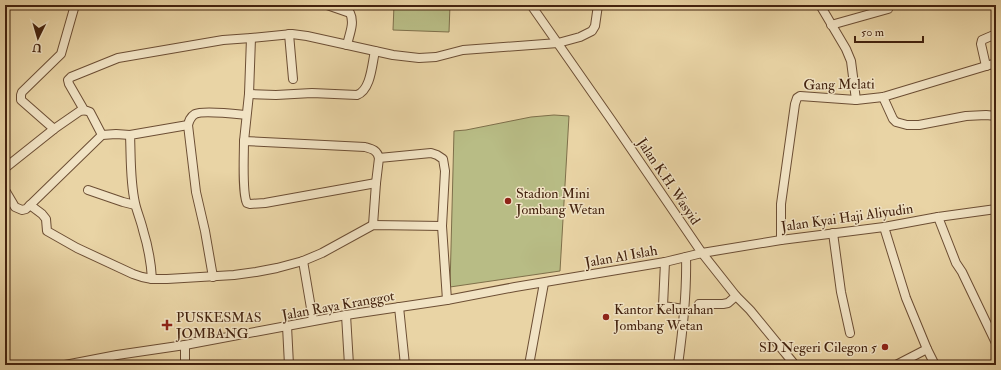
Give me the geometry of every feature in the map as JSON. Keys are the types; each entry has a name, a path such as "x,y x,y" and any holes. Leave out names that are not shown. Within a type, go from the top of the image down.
{"street":[{"path":"54,129 21,100 21,95 22,92 61,54 75,5"},
{"path":"327,5 350,13 352,17 353,23 347,45"},
{"name":"Jalan K.H. Wasyid","path":"531,5 702,253 736,296 750,310 795,365"},
{"path":"84,110 68,80 71,77 118,58 223,40 289,34 300,34 393,55 419,58 436,57 463,50 558,43 580,37 592,31 595,26 598,5"},
{"path":"820,5 849,55 856,100"},
{"path":"831,25 888,9"},
{"path":"289,34 293,79"},
{"path":"986,66 981,44 982,40 996,34"},
{"path":"250,38 249,94 244,141 245,200 247,203 265,203 376,183"},
{"path":"249,94 360,94 365,90 369,81 374,51"},
{"name":"Gang Melati","path":"781,240 781,204 797,98 800,96 856,100 883,97 996,63"},
{"path":"883,97 893,119 896,122 907,125 966,116 996,116"},
{"path":"5,168 54,129 80,111 87,110 90,112 102,134"},
{"path":"213,277 196,192 188,125 190,119 195,114 218,113 246,115"},
{"path":"5,190 15,208 22,210 26,209 102,134 130,136 188,125"},
{"path":"130,136 132,186 135,205 146,241 152,279"},
{"path":"244,141 365,147 374,149 378,153 379,158 373,225"},
{"path":"379,158 431,153 443,159 445,171 442,226 446,300"},
{"path":"88,190 135,205"},
{"path":"30,205 46,219 47,231 77,248 133,274 152,279 213,277 277,268 303,261 322,253 373,225 442,226"},
{"name":"Jalan Kyai Haji Aliyudin","path":"702,253 781,240 884,227 938,217 996,209"},
{"path":"938,217 956,263 962,272 996,343"},
{"path":"884,227 906,298 935,365"},
{"path":"834,233 841,292 850,333"},
{"name":"Jalan Al Islah","path":"544,283 665,262 702,253"},
{"path":"678,365 687,276 686,257"},
{"path":"303,261 313,320"},
{"path":"665,262 663,306 684,309"},
{"path":"529,365 544,283"},
{"name":"Jalan Raya Kranggot","path":"65,365 117,355 185,345 346,314 446,300 544,283"},
{"path":"699,304 728,303 736,296"},
{"path":"399,307 405,365"},
{"path":"346,314 349,365"},
{"path":"287,326 289,365"},
{"path":"185,345 185,365"},
{"path":"896,365 927,349"}],"green space":[{"path":"394,5 450,5 449,32 393,30"},
{"name":"Stadion Mini Jombang Wetan","path":"554,115 569,116 560,271 450,287 454,131 531,117"}],"place":[{"name":"Stadion Mini Jombang Wetan","path":"508,201"},
{"name":"Kantor Kelurahan Jombang Wetan","path":"606,317"},
{"name":"PUSKESMAS JOMBANG","path":"167,325"},
{"name":"SD Negeri Cilegon 5","path":"885,347"}]}
